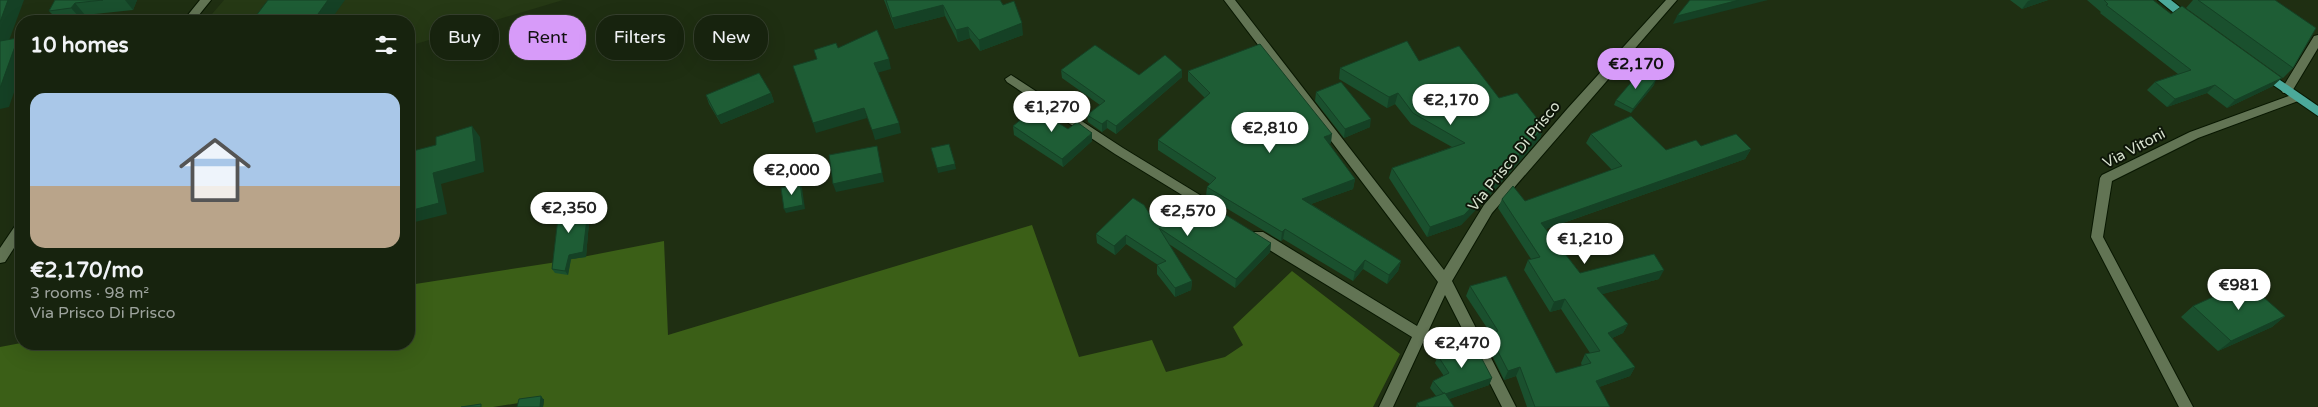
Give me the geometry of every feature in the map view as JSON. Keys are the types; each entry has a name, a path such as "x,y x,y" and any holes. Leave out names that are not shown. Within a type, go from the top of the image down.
{"main road":[{"path":"2163,0 2202,28"},
{"path":"2256,67 2318,112"}],"street":[{"path":"193,15 206,0"},
{"path":"1229,0 1445,282 1509,407"},
{"name":"Via Prisco Di Prisco","path":"1386,407 1445,282 1488,209 1672,0"},
{"path":"2292,93 2318,40"},
{"path":"1010,79 1119,151 1217,211"},
{"name":"Via Vitoni","path":"2186,407 2097,238 2106,178 2194,135 2292,93"},
{"path":"1250,231 1420,335"},
{"path":"0,258 15,237"}],"shaded area":[{"path":"224,0 563,0 499,19 499,15 430,15 430,40 415,44 415,15 211,15"}],"green space":[{"path":"1032,225 1079,357 1152,340 1166,372 1225,357 1243,345 1233,327 1292,271 1400,354 1373,407 543,407 544,399 493,407 0,407 0,347 15,344 15,350 415,350 415,284 557,262 664,241 668,335"}],"building":[{"path":"0,0 8,0 0,22"},
{"path":"55,0 103,0 75,3 71,8 49,11"},
{"path":"268,0 328,0 317,15 257,15"},
{"path":"886,0 1000,0 1003,5 1014,1 1022,23 979,40 968,27 956,30 943,5 892,18"},
{"path":"1690,0 1739,0 1677,16"},
{"path":"2104,0 2153,0 2171,14 2182,6 2282,78 2235,100 2215,85 2175,99 2155,82 2191,70 2106,5 2108,4"},
{"path":"2198,0 2275,0 2316,28 2293,68"},
{"path":"877,30 889,59 874,63 899,123 872,130 864,108 813,123 793,66 817,59 814,50 836,43 838,48"},
{"path":"15,38 15,46 0,88 0,41"},
{"path":"1407,41 1419,61 1459,46 1499,98 1517,93 1544,127 1464,215 1430,227 1392,168 1465,143 1413,113 1398,93 1389,97 1340,68"},
{"path":"1260,44 1332,134 1324,137 1355,179 1302,199 1401,261 1389,275 1365,260 1355,272 1285,229 1282,232 1207,187 1216,178 1158,140 1210,93 1188,71"},
{"path":"1095,45 1139,75 1165,55 1182,70 1116,126 1107,120 1102,124 1087,115 1105,101 1061,70"},
{"path":"1640,72 1656,80 1633,109 1616,100"},
{"path":"759,73 771,93 717,116 706,95"},
{"path":"1341,82 1371,119 1345,129 1316,92"},
{"path":"1035,108 1068,129 1077,122 1092,133 1062,159 1013,126"},
{"path":"1631,116 1666,150 1696,140 1701,146 1736,134 1751,149 1541,223 1580,273 1654,254 1664,270 1597,288 1628,324 1608,333 1635,367 1596,381 1610,407 1535,407 1520,367 1508,371 1489,334 1498,331 1470,286 1506,276 1556,373 1591,363 1585,354 1600,351 1565,299 1554,302 1528,260 1540,257 1502,199 1513,186 1525,201 1622,166 1591,134"},
{"path":"472,126 476,161 433,173 439,203 415,209 415,150 436,145 436,137"},
{"path":"949,144 955,164 937,168 931,148"},
{"path":"877,146 882,173 833,184 829,155"},
{"path":"800,183 803,205 784,209 781,188"},
{"path":"1197,197 1271,243 1236,279 1159,228 1192,281 1175,288 1157,265 1166,261 1126,235 1114,246 1096,234 1133,198 1144,205 1156,224 1183,199 1191,204"},
{"path":"581,198 576,220 587,218 583,252 569,255 565,271 552,269 560,201"},
{"path":"2246,282 2285,316 2231,341 2193,306"},
{"path":"1473,342 1492,378 1445,394 1443,393 1433,381 1449,373 1438,356"},
{"path":"1445,393 1454,407 1419,407 1417,403"},
{"path":"541,396 540,407 517,407 519,399"},
{"path":"481,404 481,407 461,407"}]}
